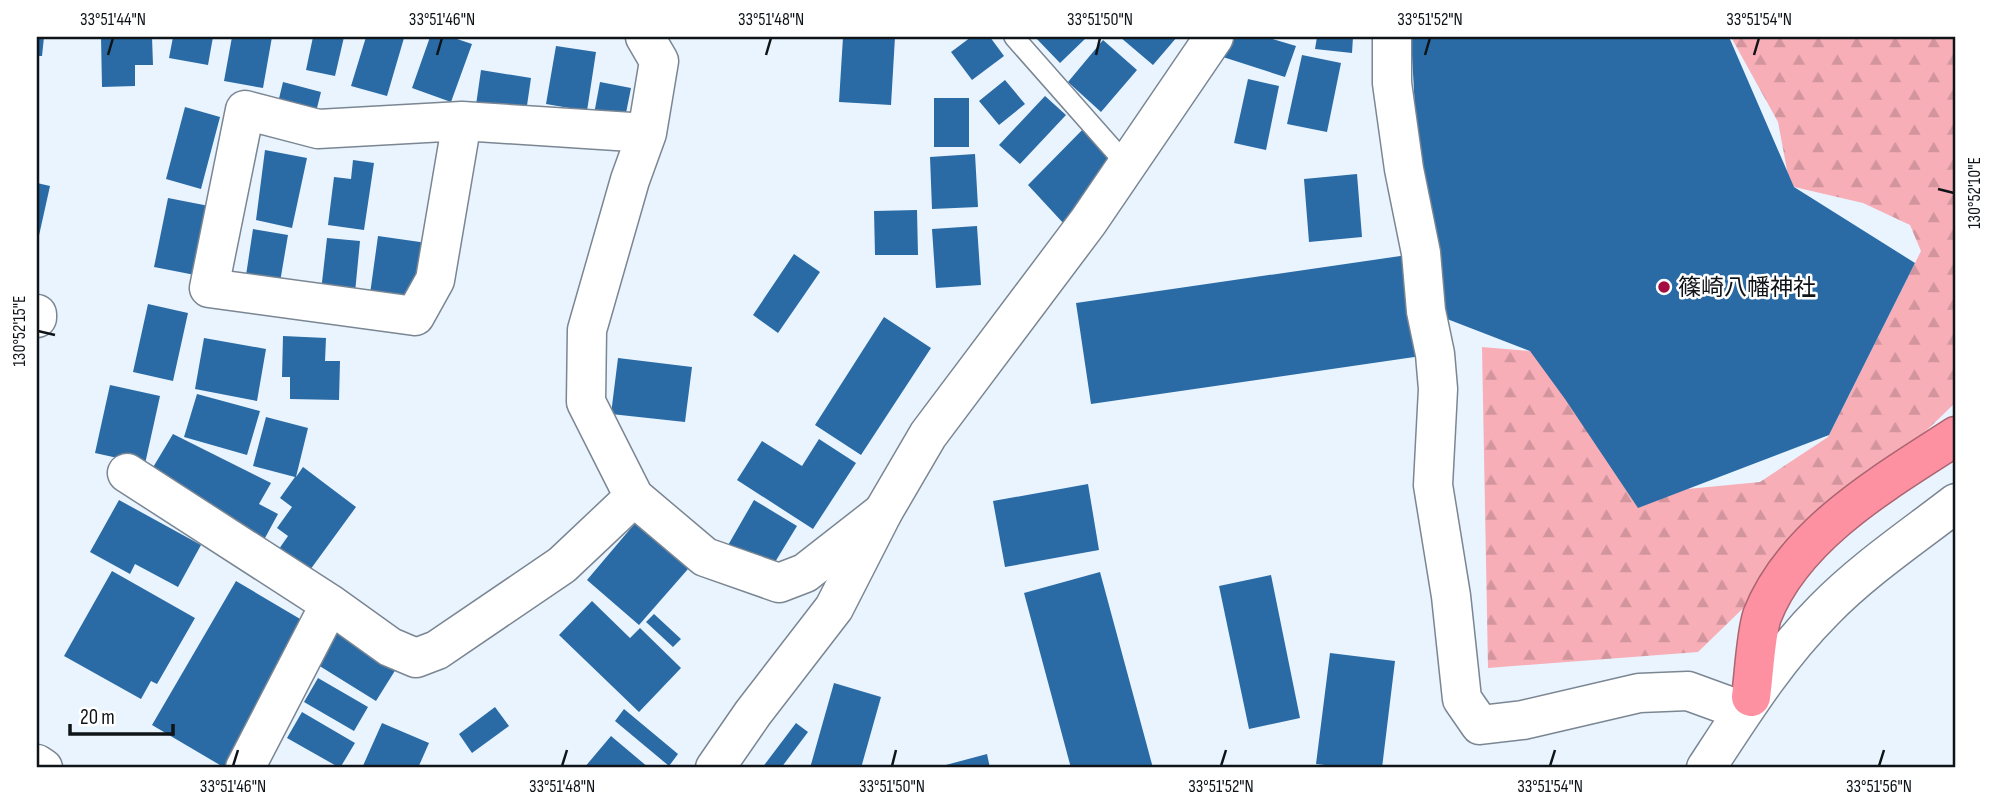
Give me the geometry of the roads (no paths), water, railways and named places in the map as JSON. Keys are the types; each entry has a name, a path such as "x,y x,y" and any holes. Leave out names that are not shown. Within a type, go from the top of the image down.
{"highway":[{"path":"1747,704 1762,618 1791,564 1861,498 1956,436"}],"street":[{"path":"645,37 659,61 647,133 630,180 587,330 586,402 634,497 705,557 779,583 805,573 883,512"},
{"path":"715,768 753,713 834,608 883,512 928,435 1088,222 1214,37"},
{"path":"1392,37 1392,83 1404,169 1421,253 1426,311 1435,354 1438,389 1433,485 1451,596 1462,699 1480,726 1523,720 1639,693 1688,691 1747,704"},
{"path":"462,121 435,281 415,316 209,288 244,110 318,129 462,121 647,133"},
{"path":"127,473 330,604 390,647 416,657 437,650 562,565 634,497"},
{"path":"1706,768 1747,704 1824,610 1883,559 1956,503"},
{"path":"245,768 330,604"},
{"path":"37,764 43,768"}],"lane":[{"path":"1014,37 1127,166"}],"place":[{"name":"篠崎八幡神社","path":"1664,287"}]}
